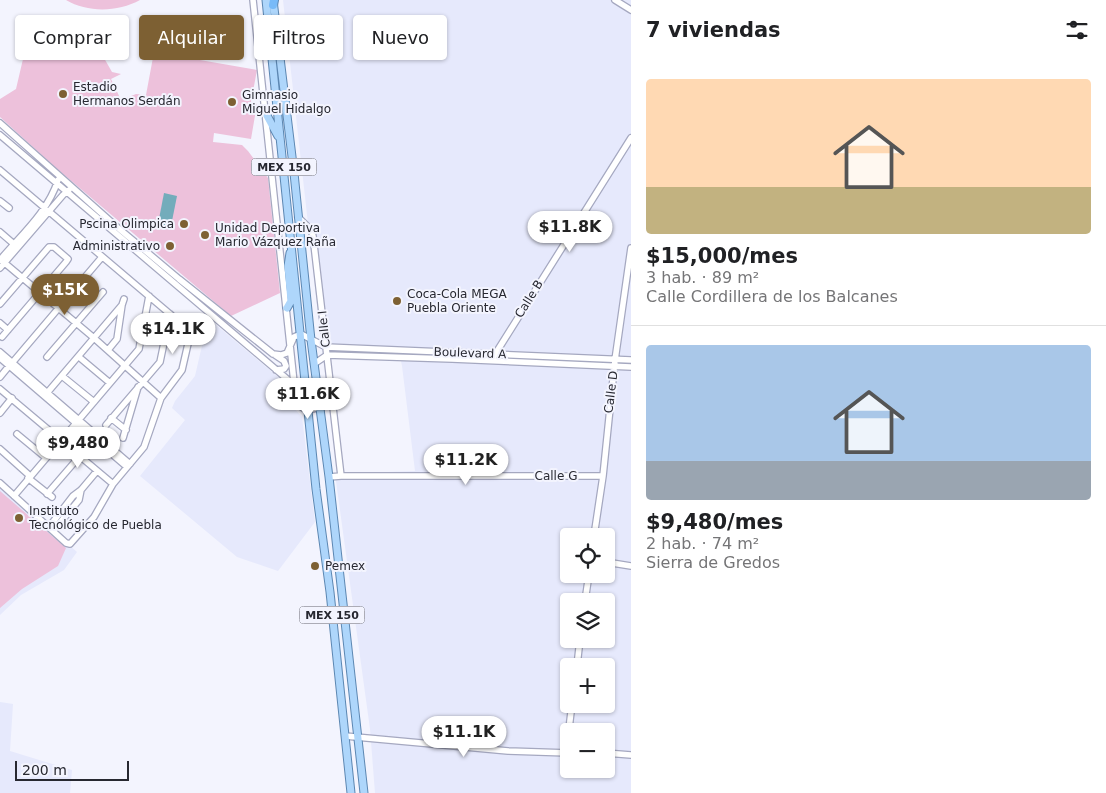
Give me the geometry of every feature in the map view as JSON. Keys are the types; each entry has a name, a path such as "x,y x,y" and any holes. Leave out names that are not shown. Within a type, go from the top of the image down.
{"main road":[{"name":"MEX 150","path":"266,0 308,409 351,792"},
{"name":"MEX 150","path":"273,2 314,364 329,477 363,790"},
{"path":"264,110 281,142"},
{"path":"287,308 290,301 288,266 291,238"},
{"path":"351,792 363,790"}],"street":[{"path":"252,0 270,172 287,308 293,384 298,406 302,409 320,407"},
{"path":"615,0 631,10"},
{"path":"0,123 58,176 68,192"},
{"path":"0,135 56,186 68,192 177,281 272,354 283,360 286,365 284,369 276,370"},
{"name":"Calle B","path":"492,360 631,138"},
{"path":"0,170 189,331 182,370 161,398 144,447 113,484 94,517 69,544 0,483"},
{"path":"46,209 56,186 58,176"},
{"path":"68,192 46,209 1,263 59,308 108,350 141,383 161,398"},
{"path":"0,201 9,208"},
{"name":"Calle I","path":"298,217 311,230 313,236 341,476"},
{"path":"0,232 16,246"},
{"path":"0,304 51,246 68,259 2,338"},
{"name":"Calle D","path":"595,528 615,360 631,248"},
{"path":"0,376 102,257"},
{"path":"177,281 293,384"},
{"path":"47,357 103,292"},
{"path":"14,496 139,349 149,296"},
{"path":"47,393 123,302 117,339 108,350"},
{"path":"106,426 160,362 170,314"},
{"path":"0,323 8,330"},
{"path":"272,354 281,355 287,353 294,337 301,334"},
{"name":"Boulevard A","path":"301,334 326,347 631,360"},
{"path":"405,358 406,351"},
{"path":"0,352 11,364 129,466"},
{"path":"314,364 327,356"},
{"name":"Boulevard A","path":"327,356 492,360 631,367"},
{"path":"79,357 110,383"},
{"path":"0,358 11,364 47,393 77,422"},
{"path":"62,376 94,402"},
{"path":"123,438 141,383"},
{"path":"0,388 60,441 113,484"},
{"path":"0,413 12,398"},
{"path":"112,418 126,430"},
{"path":"17,434 46,458"},
{"path":"0,449 49,496 79,457"},
{"path":"51,529 73,496 81,490 97,471"},
{"name":"Calle G","path":"329,477 602,476"},
{"path":"615,563 631,566"},
{"path":"345,736 445,746 560,753"},
{"path":"615,754 631,755"}],"shaded area":[{"path":"66,0 140,0 113,9 93,9"},
{"path":"283,0 631,0 631,793 375,793 370,729 335,474 415,471 398,347 333,344 321,340 290,60 343,60 343,15 285,15"},
{"name":"Unidad Deportiva Mario Vázquez Raña","path":"23,60 105,60 112,72 121,74 111,79 121,100 136,94 146,95 153,60 200,60 257,70 251,102 257,104 251,139 214,133 213,142 242,145 268,178 280,293 231,316 56,168 0,117 0,99 16,89"},
{"path":"215,324 290,387 294,408 302,417 315,522 278,571 237,557 140,476 185,420 172,408 175,401 195,376 204,337"},
{"name":"Instituto Tecnológico de Puebla","path":"0,484 77,552 64,570 21,595 0,615"},
{"name":"Instituto Tecnológico de Puebla","path":"0,491 66,548 58,566 22,589 0,608"},
{"path":"0,702 13,704 10,751 72,770 70,793 0,793"}],"water":[{"path":"164,193 177,196 171,226 158,224"}],"place":[{"name":"Estadio Hermanos Serdán","path":"63,94"},
{"name":"Gimnasio Miguel Hidalgo","path":"232,102"},
{"name":"Pscina Olimpica","path":"184,224"},
{"name":"Unidad Deportiva Mario Vázquez Raña","path":"205,235"},
{"name":"Administrativo","path":"170,246"},
{"name":"Coca-Cola MEGA Puebla Oriente","path":"397,301"},
{"name":"Instituto Tecnológico de Puebla","path":"19,518"},
{"name":"Pemex","path":"315,566"}]}
